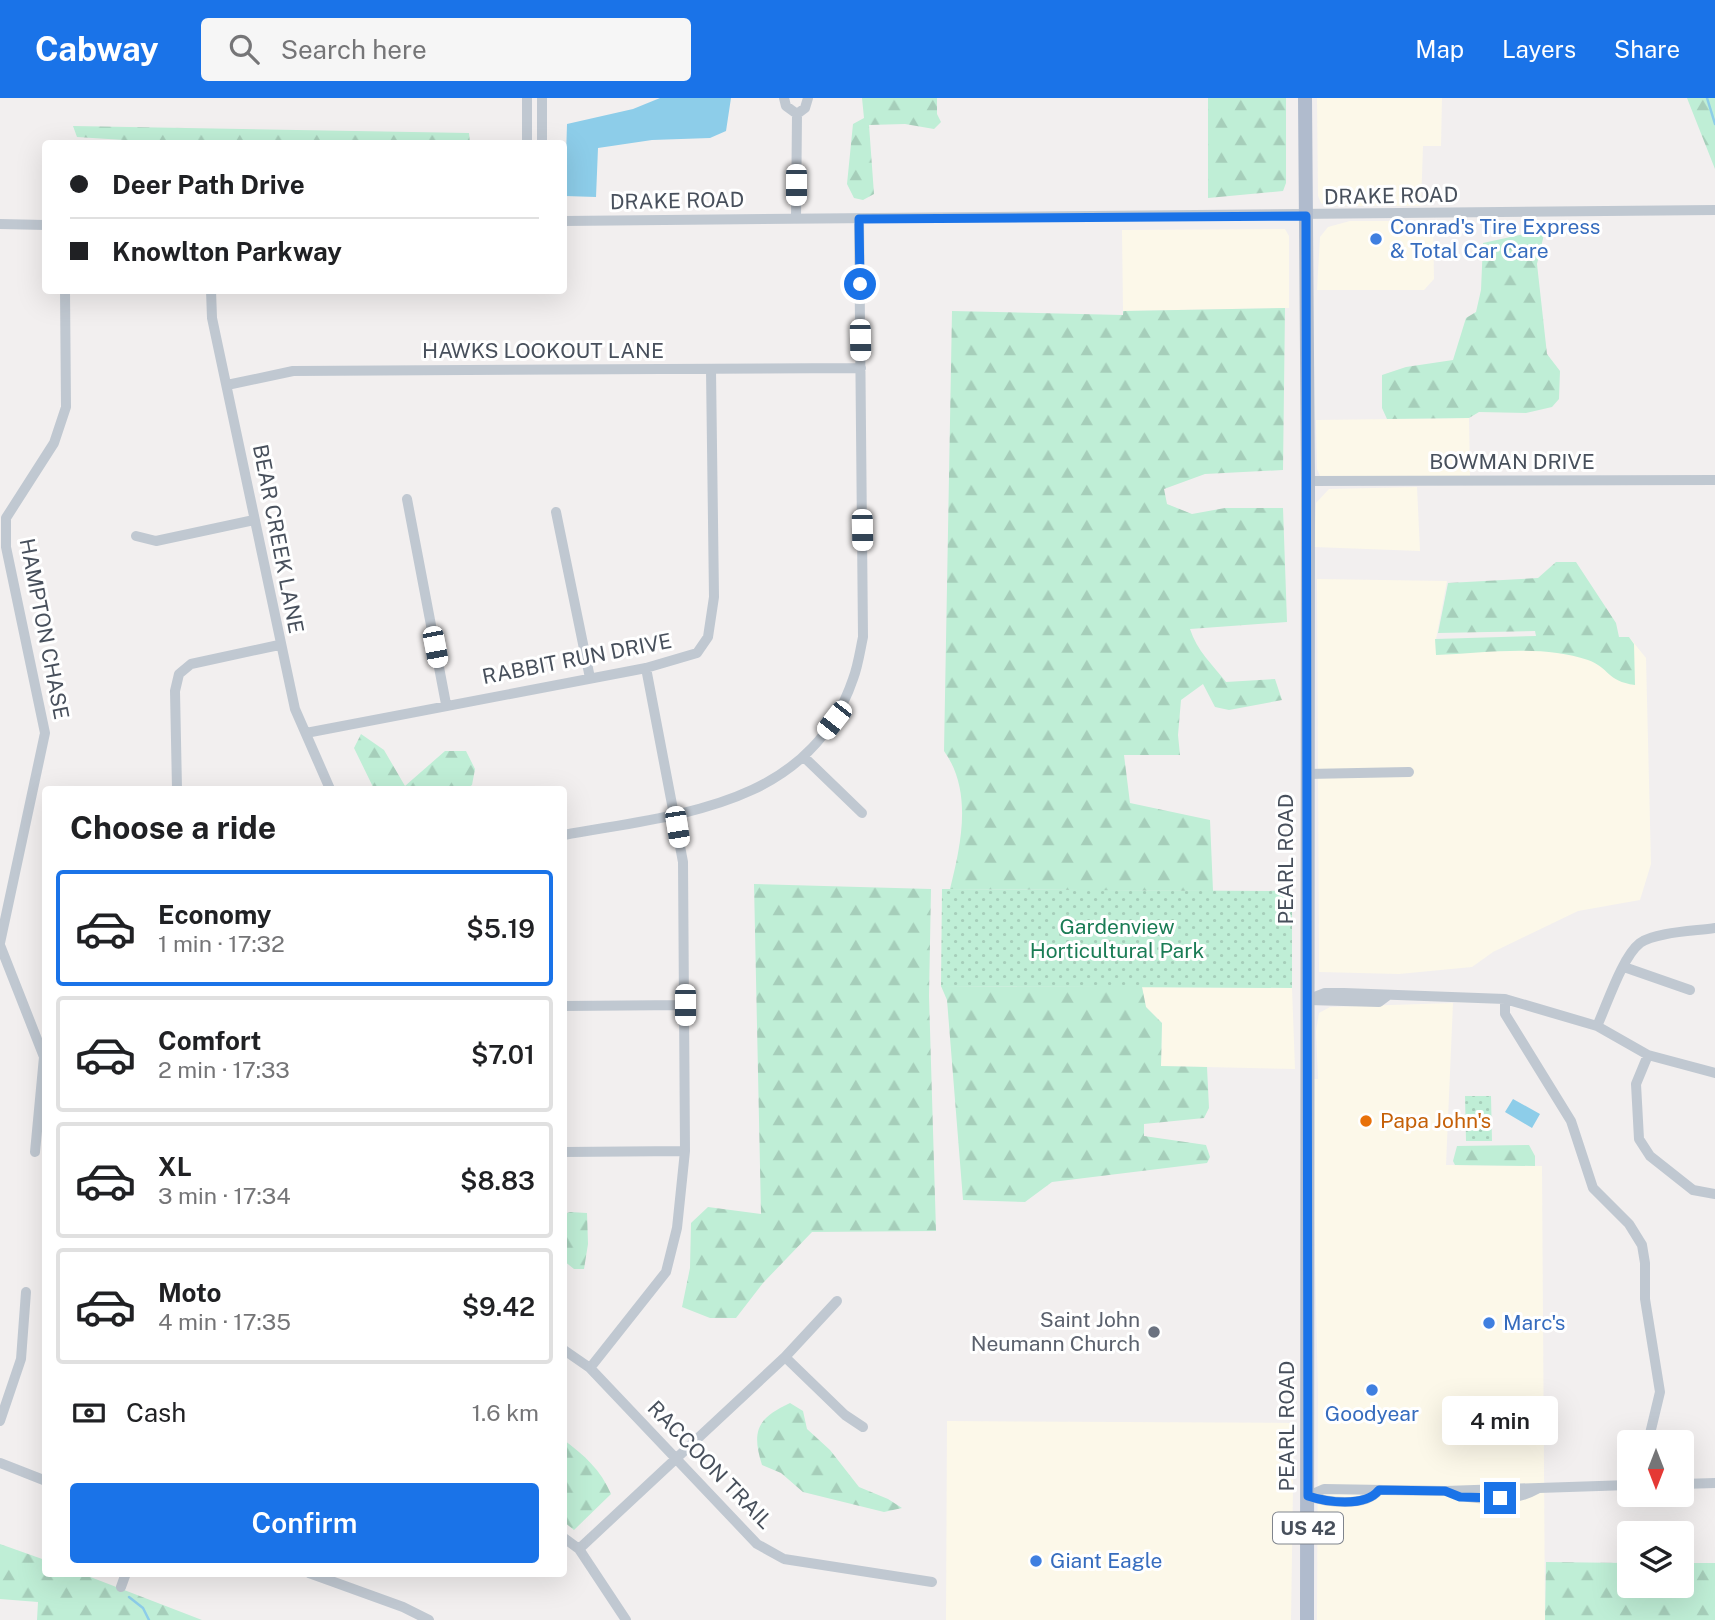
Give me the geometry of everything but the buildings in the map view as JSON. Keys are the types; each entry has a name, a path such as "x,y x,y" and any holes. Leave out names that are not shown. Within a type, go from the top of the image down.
{"main road":[{"name":"PEARL ROAD","path":"1305,98 1308,481 1307,1620"}],"street":[{"path":"527,98 527,140"},
{"path":"542,98 542,140"},
{"path":"784,98 786,106 797,114"},
{"path":"797,114 805,108 808,98"},
{"path":"796,219 797,114"},
{"name":"DRAKE ROAD","path":"567,221 1715,210"},
{"path":"567,834 720,805 770,784 805,758 834,720 853,680 863,637 859,219"},
{"path":"0,224 42,225"},
{"name":"HAMPTON CHASE","path":"42,1052 0,944 45,733 6,547 6,518 54,443 66,407 65,294"},
{"name":"BEAR CREEK LANE","path":"211,294 212,317 279,645 295,709 329,786"},
{"name":"HAWKS LOOKOUT LANE","path":"227,385 293,372 861,368"},
{"name":"RABBIT RUN DRIVE","path":"306,733 446,704 646,668 697,653 708,637 714,597 712,370"},
{"name":"BOWMAN DRIVE","path":"1308,481 1715,480"},
{"path":"407,499 446,704"},
{"path":"556,512 590,678"},
{"path":"136,536 156,541 254,520"},
{"path":"177,786 175,691 179,674 191,664 279,645"},
{"path":"590,1368 666,1272 677,1228 685,1151 683,862 646,668"},
{"path":"805,758 862,813"},
{"path":"1307,774 1409,772"},
{"path":"1597,1026 1624,967 1640,943 1670,934 1715,928"},
{"path":"1624,967 1690,990"},
{"path":"1307,1000 1379,1002 1387,996 1505,999 1597,1026 1648,1055 1686,1068 1715,1073"},
{"path":"1505,999 1506,1014 1570,1122 1593,1188 1629,1224 1642,1245 1645,1299 1660,1392 1651,1430"},
{"path":"567,1006 685,1005"},
{"path":"1648,1055 1636,1084 1639,1139 1650,1156 1693,1190 1715,1194"},
{"name":"HAMPTON CHASE","path":"35,1152 42,1078"},
{"path":"567,1152 685,1151"},
{"path":"0,1421 20,1359 26,1292"},
{"path":"579,1549 785,1357 837,1301"},
{"name":"RACCOON TRAIL","path":"567,1352 590,1368 757,1544 783,1559 932,1582"},
{"path":"785,1357 845,1415 863,1427"},
{"path":"0,1464 42,1480"},
{"path":"1694,1484 1715,1483"},
{"path":"1308,1496 1324,1501 1359,1500 1374,1496 1379,1490 1445,1491 1460,1497 1497,1498 1520,1496 1542,1486 1617,1485"},
{"path":"567,1540 579,1549 626,1620"},
{"path":"121,1587 125,1577"},
{"path":"320,1577 403,1607 429,1620"}],"shaded area":[{"path":"1317,98 1442,98 1441,146 1423,146 1421,206 1326,206 1321,203 1318,196"},
{"path":"1350,221 1433,221 1434,279 1424,290 1317,290 1320,237 1328,227"},
{"path":"1285,229 1289,236 1289,308 1123,311 1122,230"},
{"path":"1469,418 1470,478 1331,479 1320,476 1317,469 1316,420"},
{"path":"1417,487 1420,551 1314,547 1316,503 1329,489"},
{"path":"1317,579 1447,581 1436,639 1629,637 1646,658 1651,864 1640,900 1578,911 1493,952 1472,967 1399,974 1319,972"},
{"path":"1142,987 1292,988 1295,1069 1161,1066 1162,1023 1146,1007"},
{"path":"1453,1003 1446,1165 1542,1166 1545,1620 1317,1620 1318,1391 1311,1079 1318,1079 1316,1031 1319,1013 1330,1007"},
{"path":"947,1421 1294,1423 1291,1620 946,1620"}],"green space":[{"path":"862,98 937,98 937,114 941,122 934,129 905,124 869,125 874,194 863,200 854,198 847,184 853,124 864,118"},
{"path":"1208,98 1286,98 1286,183 1283,191 1208,198"},
{"path":"1687,98 1715,98 1715,169"},
{"path":"73,126 469,133 470,140 124,140 77,137"},
{"path":"1543,223 1546,226 1537,264 1547,354 1560,371 1559,399 1552,407 1526,413 1479,412 1469,418 1387,419 1382,408 1382,375 1406,367 1453,360 1466,318 1476,312 1481,290 1483,243 1524,234 1526,225"},
{"path":"1285,308 1283,470 1205,474 1164,489 1167,504 1192,514 1225,508 1283,508 1287,622 1190,629 1201,651 1226,682 1275,679 1282,700 1229,710 1215,707 1203,684 1181,700 1178,735 1180,755 1124,755 1130,803 1210,820 1213,891 950,889 961,837 962,818 959,783 944,751 952,311 1123,315 1123,311"},
{"path":"1556,562 1576,562 1616,623 1619,637 1629,637 1634,644 1635,685 1619,681 1588,660 1552,652 1436,655 1435,639 1536,636 1535,631 1438,633 1448,583 1538,578"},
{"path":"361,734 384,750 405,786 373,786 354,748"},
{"path":"445,751 466,751 475,769 472,785 405,786"},
{"path":"754,884 931,889 929,996 936,1231 812,1232 763,1283 736,1318 710,1318 682,1307 690,1268 691,1223 708,1207 761,1214"},
{"name":"Gardenview Horticultural Park","path":"942,889 1292,891 1292,988 941,986"},
{"path":"941,986 1142,987 1146,1007 1162,1023 1161,1066 1207,1067 1209,1108 1204,1118 1144,1124 1144,1136 1206,1145 1210,1157 1207,1163 1052,1182 1025,1202 963,1200 947,1000"},
{"path":"1465,1096 1491,1096 1492,1141 1466,1141"},
{"path":"1529,1145 1535,1156 1535,1166 1455,1165 1453,1161 1457,1146"},
{"path":"567,1213 587,1213 588,1244 584,1269 574,1269 567,1263"},
{"path":"790,1403 803,1411 807,1429 830,1450 859,1487 902,1508 884,1512 803,1492 781,1473 762,1465 757,1443 760,1426 771,1414"},
{"path":"567,1442 591,1464 611,1494 574,1530 567,1524"},
{"path":"0,1544 42,1559 42,1577 90,1577 202,1620 37,1620 38,1602 0,1599"},
{"path":"1546,1562 1617,1563 1617,1598 1694,1598 1694,1563 1715,1563 1715,1620 1545,1620"}],"water":[{"path":"660,98 731,98 726,131 710,138 652,140 598,148 596,197 567,196 567,124 633,109"},
{"path":"1513,1099 1540,1114 1532,1128 1505,1112"}],"waterway":[{"path":"1707,98 1715,124"},
{"path":"129,1597 143,1608 149,1620"}],"place":[{"name":"Conrad's Tire Express & Total Car Care","path":"1376,239"},
{"name":"Papa John's","path":"1366,1121"},
{"name":"Marc's","path":"1489,1323"},
{"name":"Saint John Neumann Church","path":"1154,1332"},
{"name":"Goodyear","path":"1372,1390"},
{"name":"Giant Eagle","path":"1036,1561"}],"route":[{"path":"860,284 859,219 1306,216 1308,1496 1324,1501 1359,1500 1374,1496 1379,1490 1401,1490 1445,1491 1460,1497 1500,1498"}]}
